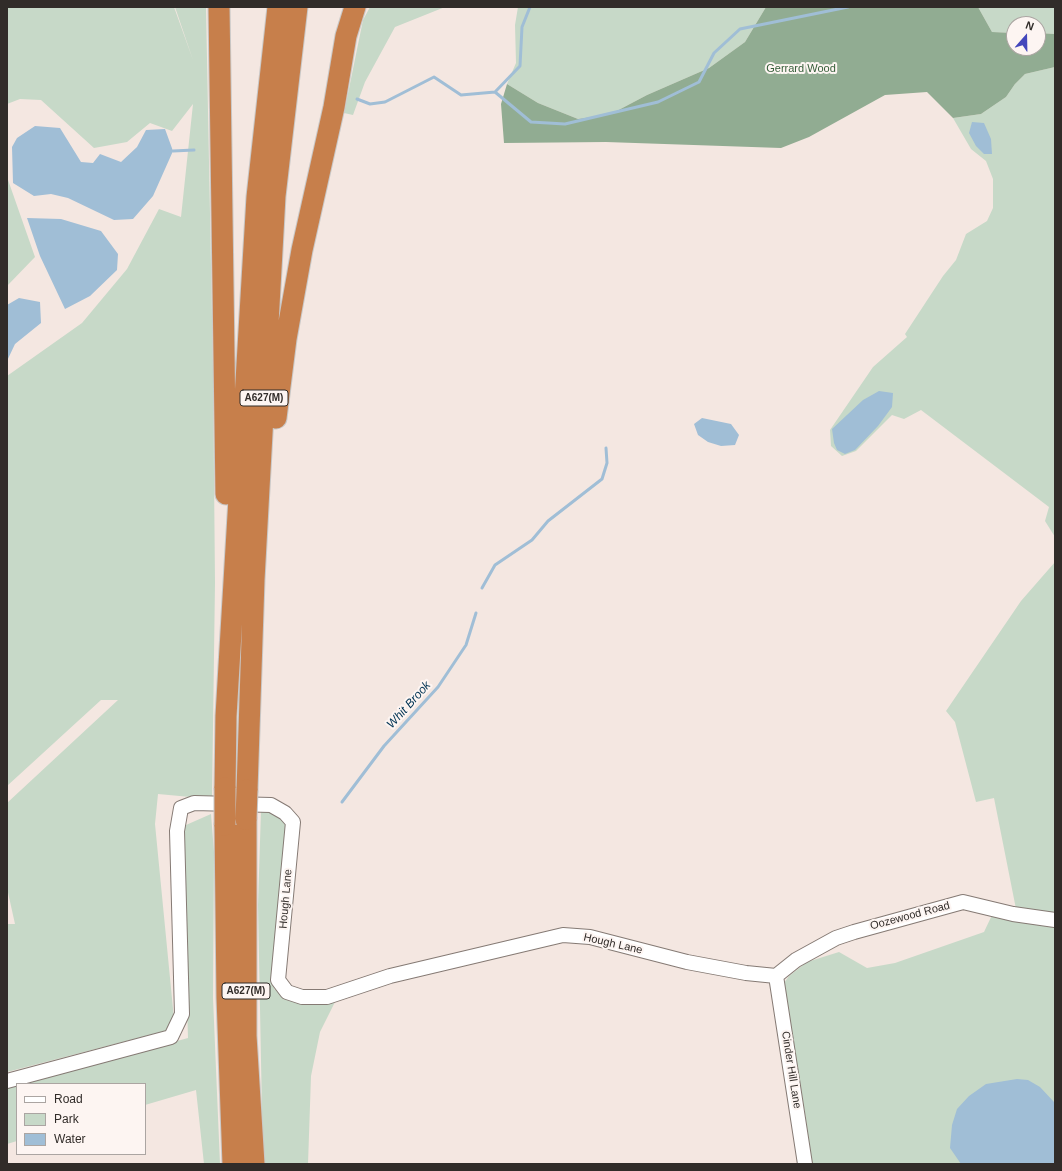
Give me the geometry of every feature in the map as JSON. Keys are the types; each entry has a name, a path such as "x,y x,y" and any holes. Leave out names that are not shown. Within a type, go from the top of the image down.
{"highway":[{"name":"A627(M)","path":"219,7 226,428 225,826 227,997 233,1164"},
{"name":"A627(M)","path":"226,716 257,197 278,7"},
{"name":"A627(M)","path":"254,1164 246,1036 246,819 250,672 276,196 297,7"},
{"name":"A627(M)","path":"250,672 274,431 286,339 302,250 334,107 346,36 355,7"}],"street":[{"name":"Hough Lane","path":"7,1081 171,1038 182,1014 176,831 181,808 194,803 271,804 285,813 293,822 278,980 287,992 302,997 327,997 390,976 563,935 590,937 687,962 746,973 776,976"},
{"name":"Oozewood Road","path":"776,976 796,960 836,938 963,902 1013,914 1055,920"},
{"name":"Cinder Hill Lane","path":"776,976 805,1164"}],"green space":[{"path":"7,7 174,7 193,60 175,7 206,7 213,369 215,583 212,799 158,794 155,824 174,1019 165,1031 7,1072 7,924 15,924 7,888 7,803 118,700 101,700 7,786 7,376 82,323 127,269 159,209 181,217 193,104 172,131 150,123 127,142 94,148 41,100 20,99 7,104"},
{"path":"370,7 445,7 395,27 365,82 353,115 344,113 363,20"},
{"path":"518,7 766,7 745,42 709,68 647,95 611,114 578,119 538,103 507,84 516,63 515,25"},
{"name":"Gerrard Wood","path":"766,7 978,7 992,32 1006,33 1006,56 1046,56 1046,33 1055,34 1055,67 1025,74 1015,84 1006,97 981,114 953,118 927,92 885,95 809,137 781,148 606,142 504,143 501,104 507,84 538,103 578,119 611,114 647,95 709,68 745,42"},
{"path":"978,7 1055,7 1055,34 1046,33 1046,16 1006,16 1006,33 992,32"},
{"path":"1055,67 1055,537 1045,521 1049,507 921,410 904,419 892,415 856,451 842,456 831,446 830,430 873,367 907,337 905,334 943,276 956,260 966,234 987,221 993,208 993,179 986,161 971,149 953,118 981,114 1006,97 1015,84 1025,74"},
{"path":"7,177 35,257 7,286"},
{"path":"1055,562 1055,916 1016,909 994,798 976,802 955,722 946,711 1021,601"},
{"path":"261,810 280,814 289,828 275,958 274,989 302,1001 335,1002 320,1032 311,1076 308,1164 263,1164 258,905"},
{"path":"211,814 214,852 213,998 220,1164 204,1164 196,1090 146,1105 146,1083 25,1083 188,1038 182,832 186,825"},
{"path":"993,913 1055,925 1055,1164 812,1164 784,983 789,976 807,962 839,952 867,968 895,963 984,932"},
{"path":"16,1085 16,1141 7,1144 7,1088"}],"water":[{"path":"972,122 984,123 991,139 992,154 984,154 976,146 969,133"},
{"path":"35,126 60,128 81,162 93,163 100,154 121,162 137,147 146,130 165,129 173,151 153,196 133,219 114,220 68,198 51,194 34,196 13,183 12,147 17,138"},
{"path":"27,218 61,219 101,231 118,254 117,270 90,296 65,309 40,256"},
{"path":"19,298 40,302 41,323 15,344 7,361 7,305"},
{"path":"879,391 893,393 892,407 878,426 855,450 845,454 837,450 834,443 832,429 863,400"},
{"path":"702,418 731,424 739,435 735,445 721,446 708,442 698,435 694,424"},
{"path":"1017,1079 1028,1080 1040,1087 1054,1102 1055,1164 961,1164 950,1148 952,1125 957,1109 969,1096 986,1084"}],"waterway":[{"path":"495,92 520,66 522,27 530,7"},
{"path":"357,99 370,104 385,102 434,77 461,95 495,92 531,122 565,124 658,102 699,82 714,53 740,29 848,7"},
{"path":"173,151 194,150"},
{"name":"Whit Brook","path":"482,588 495,565 532,540 548,521 602,479 607,463 606,448"},
{"name":"Whit Brook","path":"342,802 384,746 438,687 466,645 476,613"}]}
